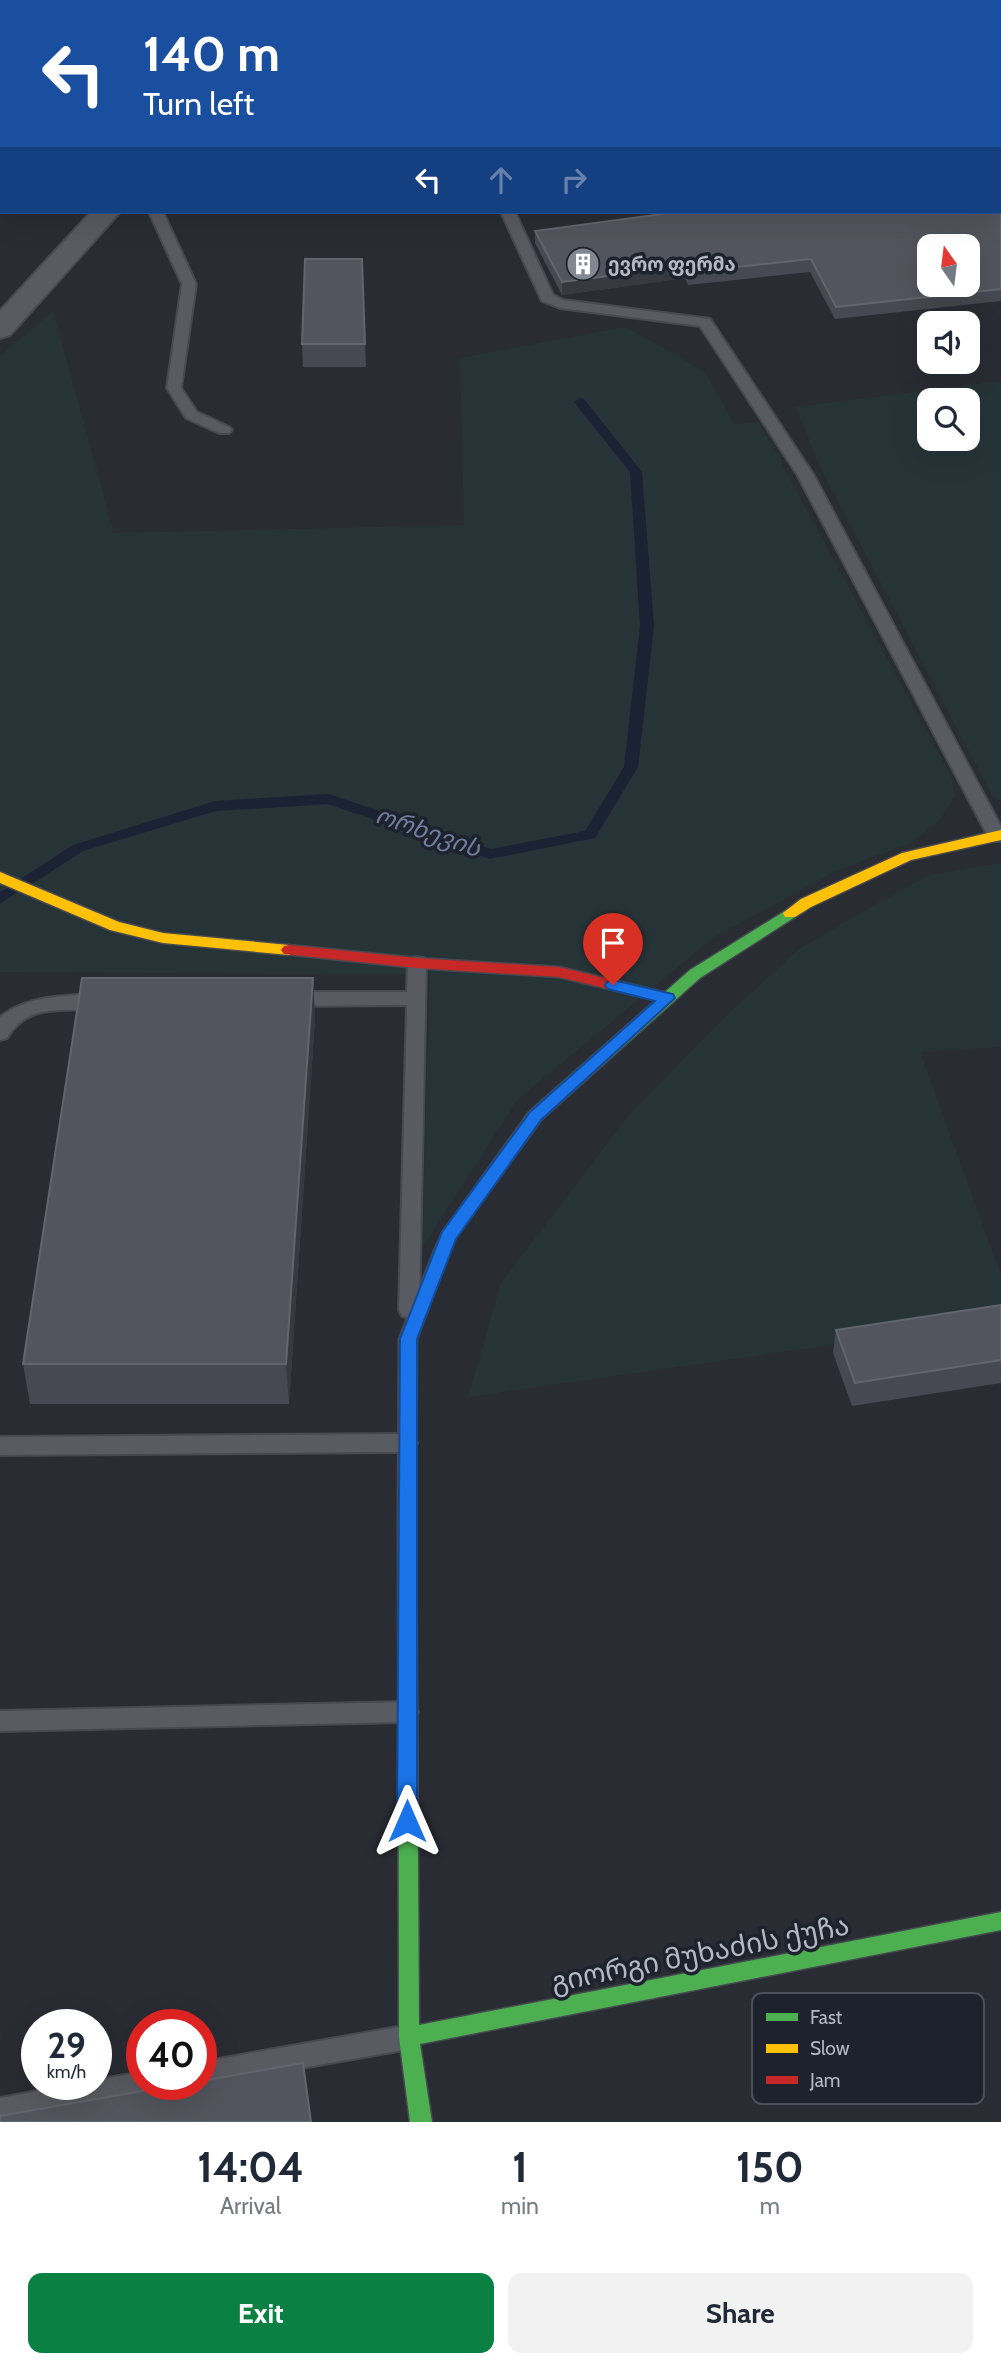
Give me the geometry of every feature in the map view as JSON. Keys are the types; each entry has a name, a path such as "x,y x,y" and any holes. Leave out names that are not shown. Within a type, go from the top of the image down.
{"street":[{"path":"0,329 104,214"},
{"path":"421,2122 409,2037 406,1712 408,1339 448,1237 536,1116 695,974 806,903 907,856 999,835"},
{"path":"0,877 115,926 163,938 417,963 559,972 667,998"},
{"name":"გიორგი მუხაძის ქუჩა","path":"409,2037 1001,1921"}],"lane":[{"path":"157,214 189,284 174,388 191,415 225,430"},
{"path":"509,214 547,298 560,304 705,322 806,476 999,835"},
{"path":"408,1339 417,963"},
{"path":"266,999 416,999"},
{"path":"0,1033 1,1027 21,1011 61,1001 116,1000"},
{"path":"0,1446 406,1443"},
{"path":"0,1721 406,1712"},
{"path":"217,2071 409,2037"},
{"path":"0,2110 126,2087"}],"shaded area":[{"path":"53,311 114,533 464,525 460,358 626,327 705,372 734,424 759,422 951,776 955,796 940,820 911,843 838,870 713,938 518,1099 422,1248 430,975 0,972 0,356"},
{"path":"1001,381 1001,801 994,799 819,465 796,407 917,392 917,451 980,451 980,388 946,388"},
{"path":"1001,863 1001,1047 920,1052 1001,1275 1001,1321 468,1397 501,1283 629,1115 726,1016 798,950 869,908 930,875"}],"building":[{"path":"662,214 1001,214 1001,289 980,291 980,234 917,234 918,298 836,307 811,259 689,272 686,266 562,282 535,231"},
{"path":"305,259 362,259 365,344 302,344"},
{"path":"82,978 313,978 286,1364 23,1364"},
{"path":"1001,1305 1001,1360 855,1383 836,1330"},
{"path":"303,2063 311,2122 0,2122 0,2116 91,2100 112,2100 112,2096 126,2094 126,2100 217,2100 217,2078"}],"waterway":[{"name":"ორხევის","path":"27,881 78,848 215,806 329,799 490,854 590,835 631,767 647,626 636,472 580,402"},
{"name":"ორხევის","path":"0,899 10,892"}],"traffic: fast":[{"path":"442,1251 448,1237 535,1116 695,974 790,913"},
{"path":"407,1515 409,2037 421,2122"},
{"path":"409,2037 1001,1921"}],"traffic: slow":[{"path":"790,913 907,856 1001,835"},
{"path":"0,877 115,926 163,938 289,950"}],"traffic: jam":[{"path":"289,950 417,963 559,972 667,998"},
{"path":"407,1515 408,1339 442,1251"}],"place":[{"name":"ევრო ფერმა","path":"583,264"}],"route":[{"path":"407,1821 408,1339 448,1237 536,1116 667,998 613,985"}]}
